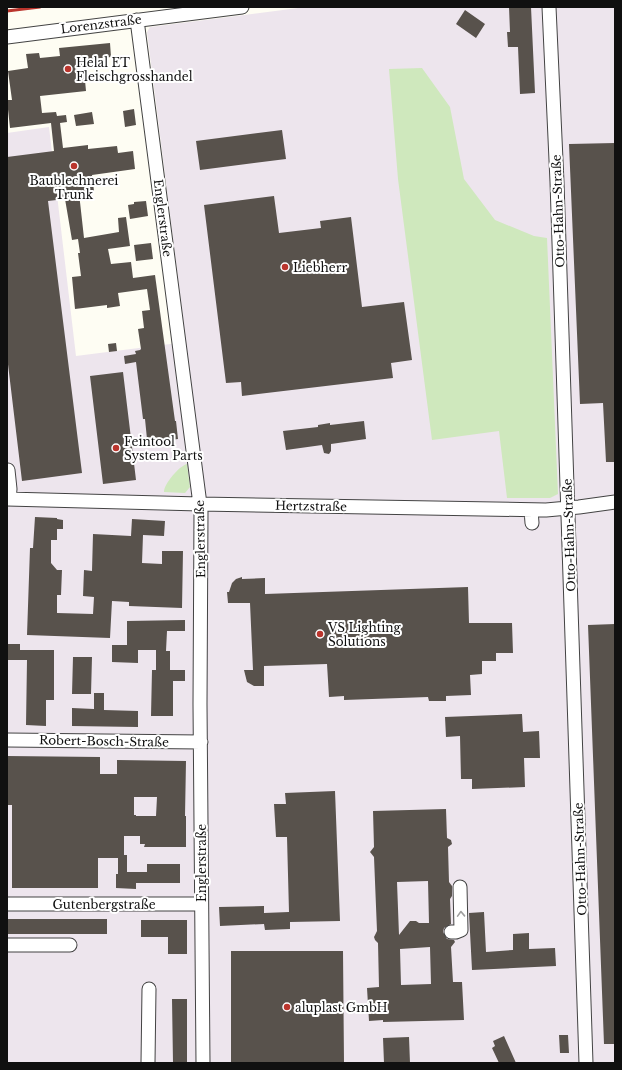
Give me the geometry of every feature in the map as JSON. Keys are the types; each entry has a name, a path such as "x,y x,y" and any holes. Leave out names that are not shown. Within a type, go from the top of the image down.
{"street":[{"name":"Lorenzstraße","path":"7,37 242,7"},
{"name":"Otto-Hahn-Straße","path":"549,7 557,190 586,1063"},
{"name":"Englerstraße","path":"137,20 201,512 205,704 201,742 201,904 204,1063"},
{"path":"8,470 10,489 8,499"},
{"name":"Hertzstraße","path":"8,499 531,510 568,508 615,502"},
{"path":"531,510 532,523"},
{"name":"Robert-Bosch-Straße","path":"7,740 201,742"},
{"path":"451,932 461,930 460,887"},
{"name":"Gutenbergstraße","path":"7,904 201,904"},
{"path":"7,945 70,945"},
{"path":"148,1063 149,989"}],"shaded area":[{"path":"306,7 615,7 615,1063 7,1063 7,133 49,127 76,356 186,342 147,32 150,27"}],"green space":[{"path":"422,68 450,107 464,179 495,220 534,236 547,238 558,494 550,498 507,498 499,431 432,440 398,179 389,69"},
{"path":"187,464 190,487 185,493 164,492 166,485 172,476 180,468"}],"building":[{"path":"509,7 531,7 535,93 520,94 518,47 508,47 507,32 510,32"},
{"path":"465,10 485,24 476,38 456,24"},
{"path":"110,43 111,57 86,60 88,70 84,70 86,91 40,96 42,113 56,112 57,116 66,115 67,122 60,123 63,148 88,145 88,149 117,146 118,153 133,151 135,169 92,175 94,191 79,193 84,238 119,232 118,218 126,217 130,246 108,249 111,264 131,262 133,278 155,275 178,439 157,442 156,438 147,439 136,362 125,364 124,356 136,354 135,351 141,349 138,329 144,328 142,311 150,310 147,289 118,293 120,306 107,308 107,305 75,309 72,277 81,276 78,239 72,240 65,199 48,201 82,473 22,481 7,356 7,157 54,151 51,123 10,128 7,100 12,100 8,71 28,68 26,54 39,53 40,58 60,56 59,48"},
{"path":"134,109 136,125 125,127 123,111"},
{"path":"92,112 94,124 76,126 74,115"},
{"path":"282,130 286,159 200,170 196,141"},
{"path":"615,143 615,462 606,462 603,403 580,404 569,144"},
{"name":"Liebherr","path":"274,196 279,233 321,228 320,221 351,217 362,307 404,302 412,360 391,363 393,378 242,396 241,382 226,383 204,205"},
{"path":"146,201 148,216 130,219 128,205 134,204 134,202"},
{"path":"151,243 153,259 136,261 134,245"},
{"path":"116,343 117,351 109,352 108,344"},
{"name":"Feintool System Parts","path":"123,372 136,480 103,484 90,376"},
{"path":"364,421 366,439 331,444 331,451 329,454 324,453 322,445 286,450 283,431 318,427 318,425 330,423 330,425"},
{"path":"35,517 57,518 63,520 63,529 57,529 57,540 51,540 51,563 57,570 62,570 61,595 57,595 57,613 93,614 94,597 83,596 84,570 92,571 93,534 131,536 132,519 165,521 164,536 143,535 142,563 162,564 162,551 183,551 182,608 129,606 129,602 112,601 110,638 27,635 30,548 33,548"},
{"path":"242,577 242,579 265,578 265,594 468,587 469,623 512,623 513,653 496,653 496,661 482,661 482,674 470,675 471,695 446,696 446,701 429,701 428,697 344,700 344,696 329,697 327,664 264,666 264,686 254,686 247,682 244,670 253,670 250,603 228,603 227,592 229,592 232,583 236,579"},
{"path":"185,620 185,631 167,631 166,651 170,651 170,670 185,670 185,681 173,681 173,716 151,716 152,670 156,670 156,650 138,650 138,663 112,662 112,645 127,645 127,621"},
{"path":"615,624 615,1044 604,1044 588,625"},
{"path":"7,644 20,644 20,650 54,650 54,700 46,700 46,726 26,725 27,660 7,660"},
{"path":"73,657 92,657 91,694 72,694"},
{"path":"94,693 104,693 104,710 138,711 138,727 72,726 72,708 94,709"},
{"path":"522,714 523,732 539,731 540,758 524,758 525,787 472,789 472,779 461,779 460,736 446,737 445,717"},
{"path":"7,756 100,757 100,774 117,774 117,760 186,761 186,847 144,847 145,844 140,844 140,836 124,836 124,855 127,855 127,872 147,872 147,864 180,864 180,883 136,883 136,889 116,888 118,858 98,858 98,888 12,888 12,805 7,805","holes":["134,797 157,797 156,816 134,815"]},
{"path":"335,791 340,921 290,922 290,929 265,930 264,924 220,926 219,907 264,906 264,913 289,912 287,837 276,837 274,804 286,804 285,793"},
{"path":"446,809 447,838 451,840 452,844 448,847 449,882 452,886 452,896 450,899 451,924 444,928 443,932 447,939 454,940 455,942 451,947 453,982 462,982 464,1020 369,1021 367,988 379,987 378,943 374,937 377,931 374,857 370,852 374,847 373,811","holes":["428,881 429,923 410,921 399,935 397,882","430,947 431,984 401,985 400,949"]},
{"path":"484,912 486,952 513,950 513,934 529,933 529,949 555,948 556,966 472,970 469,913"},
{"path":"7,919 107,919 107,934 7,934"},
{"path":"141,920 187,920 187,954 168,954 168,937 141,937"},
{"name":"aluplast GmbH","path":"231,951 343,951 344,1063 231,1063"},
{"path":"172,999 187,999 187,1063 173,1063"},
{"path":"559,1035 568,1035 569,1053 560,1053"},
{"path":"504,1036 516,1063 499,1063 492,1048 495,1046 493,1041"},
{"path":"409,1037 410,1063 384,1063 383,1038"}],"railway":[{"path":"7,11 40,7"}],"place":[{"name":"Helal ET Fleischgrosshandel","path":"68,69"},
{"name":"Baublechnerei Trunk","path":"74,166"},
{"name":"Liebherr","path":"285,267"},
{"name":"Feintool System Parts","path":"116,448"},
{"name":"VS Lighting Solutions","path":"320,634"},
{"name":"aluplast GmbH","path":"287,1007"}]}
